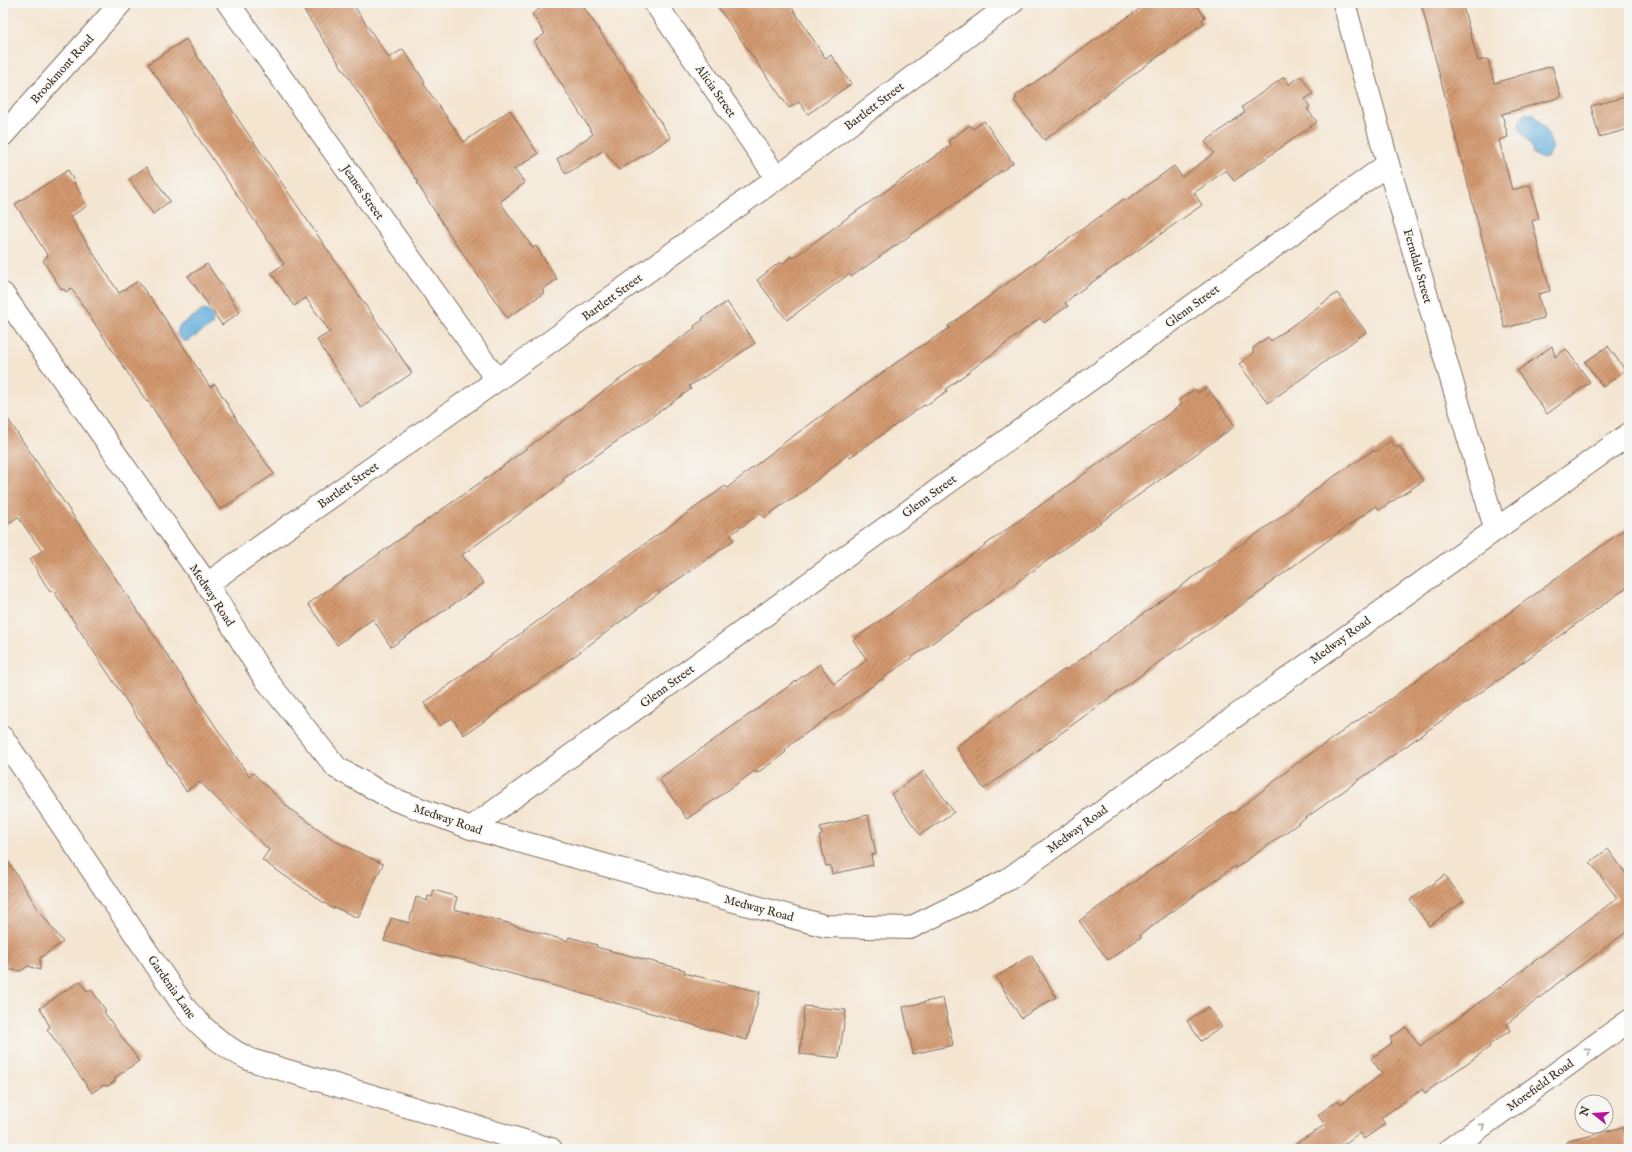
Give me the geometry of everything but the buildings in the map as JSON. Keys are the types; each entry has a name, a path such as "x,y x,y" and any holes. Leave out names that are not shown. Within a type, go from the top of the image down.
{"street":[{"name":"Brookmont Road","path":"3,135 122,3"},
{"name":"Jeanes Street","path":"228,3 497,380"},
{"name":"Alicia Street","path":"655,3 777,178"},
{"name":"Bartlett Street","path":"206,584 497,380 777,178 1012,3"},
{"name":"Ferndale Street","path":"1344,3 1388,164 1495,528"},
{"name":"Glenn Street","path":"471,828 1388,164"},
{"name":"Medway Road","path":"3,294 206,584 263,676 337,768 393,799 471,828 825,926 910,928 1007,880 1495,528 1629,434"},
{"name":"Gardenia Lane","path":"3,738 185,1008 198,1023 215,1038 234,1052 251,1060 551,1149"},
{"name":"Morefield Road","path":"1450,1149 1629,1021"}],"water":[{"path":"1525,114 1534,114 1546,130 1553,148 1547,158 1542,159 1533,154 1530,144 1519,126 1519,122"},
{"path":"205,309 212,316 212,325 188,341 183,341 177,334 179,326"}]}
